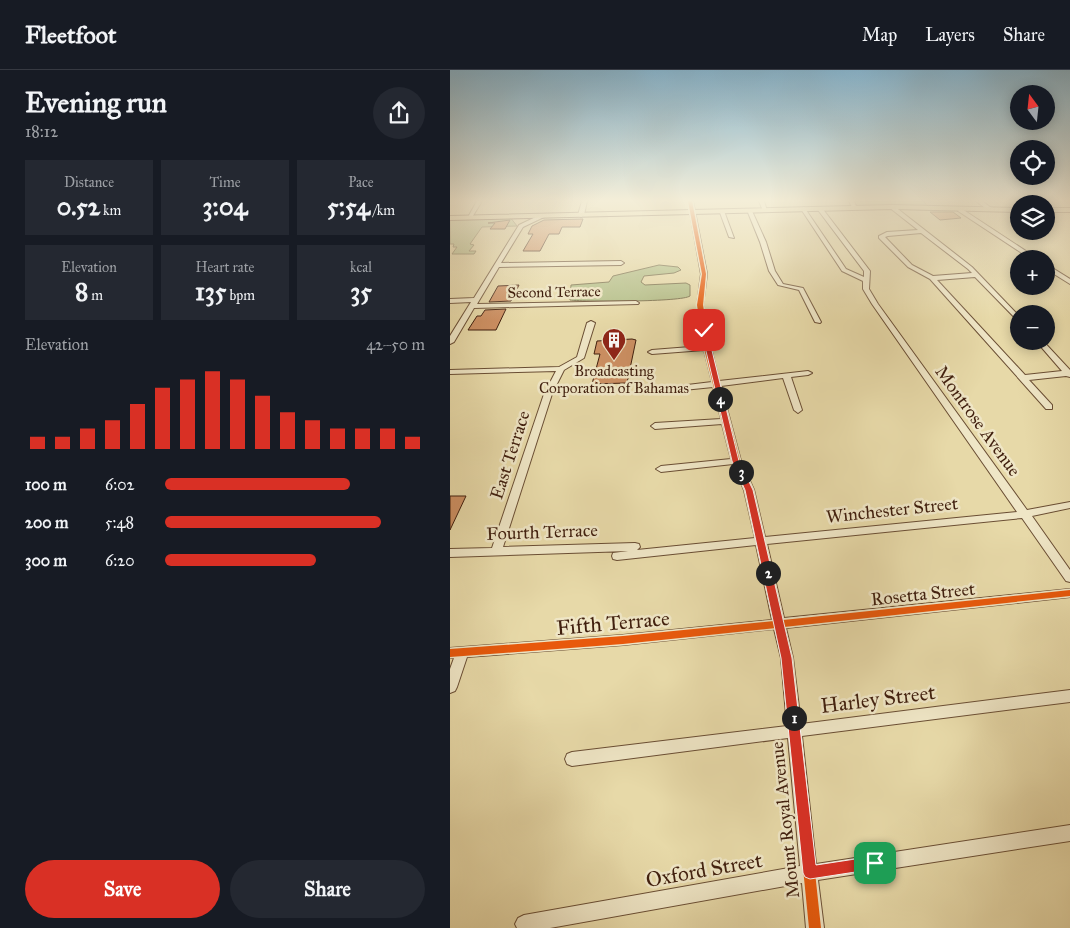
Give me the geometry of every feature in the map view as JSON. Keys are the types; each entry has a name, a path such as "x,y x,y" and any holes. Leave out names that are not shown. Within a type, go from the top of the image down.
{"street":[{"path":"450,342 513,241"},
{"name":"Mount Royal Avenue","path":"698,241 704,274 700,305 707,348 736,461 749,490 762,541 786,658 815,928"},
{"path":"764,241 772,271 781,285 801,289 818,322"},
{"path":"825,241 844,270 866,280"},
{"name":"Montrose Avenue","path":"844,241 866,271 866,289 880,312 1070,578"},
{"path":"883,241 910,266 932,278 1048,407"},
{"path":"933,241 976,275 1010,311"},
{"path":"1008,241 1021,250"},
{"path":"499,265 620,263"},
{"path":"1055,272 1070,282"},
{"path":"932,278 976,275"},
{"name":"Second Terrace","path":"450,301 475,303 636,303"},
{"path":"450,372 561,369 580,358 591,323"},
{"path":"652,352 707,348"},
{"path":"1047,350 1069,374"},
{"name":"East Terrace","path":"496,551 537,424 561,369"},
{"path":"654,391 808,373"},
{"path":"1022,378 1069,374"},
{"path":"786,375 798,410"},
{"path":"655,426 725,421"},
{"path":"661,469 736,461"},
{"name":"Winchester Street","path":"762,541 1026,514 1070,506"},
{"name":"Fourth Terrace","path":"617,556 762,541"},
{"name":"Fourth Terrace","path":"450,553 635,547"},
{"name":"Rosetta Street","path":"780,624 1070,593"},
{"name":"Fifth Terrace","path":"456,653 605,642 780,624"},
{"path":"450,687 456,653"},
{"name":"Harley Street","path":"572,759 1070,696"},
{"name":"Oxford Street","path":"524,924 810,873 1070,833"}],"green space":[{"path":"450,241 472,241 470,244 474,245 469,251 476,251 474,254 452,254 457,247 453,247 454,244 450,244"},
{"path":"659,265 678,267 681,270 674,273 644,276 641,282 645,285 686,283 690,285 690,296 653,300 570,300 571,285 609,282 613,276"}],"building":[{"path":"529,241 545,241 540,251 523,251"},
{"path":"519,285 511,301 489,302 498,286"},
{"path":"506,309 496,330 468,330 477,316 481,316 485,310"},
{"name":"Broadcasting Corporation of Bahamas","path":"636,340 627,383 592,384 600,354 594,354 597,341"},
{"path":"450,496 466,496 450,530"}],"cycle path":[{"path":"698,241 704,274 700,305 707,348 736,461 749,490 787,658 815,928"},
{"path":"450,653 623,640 1070,593"}],"place":[{"name":"Broadcasting Corporation of Bahamas","path":"614,361"}],"route":[{"path":"704,330 725,421 736,461 749,490 762,541 786,658 810,873 875,863"}]}
